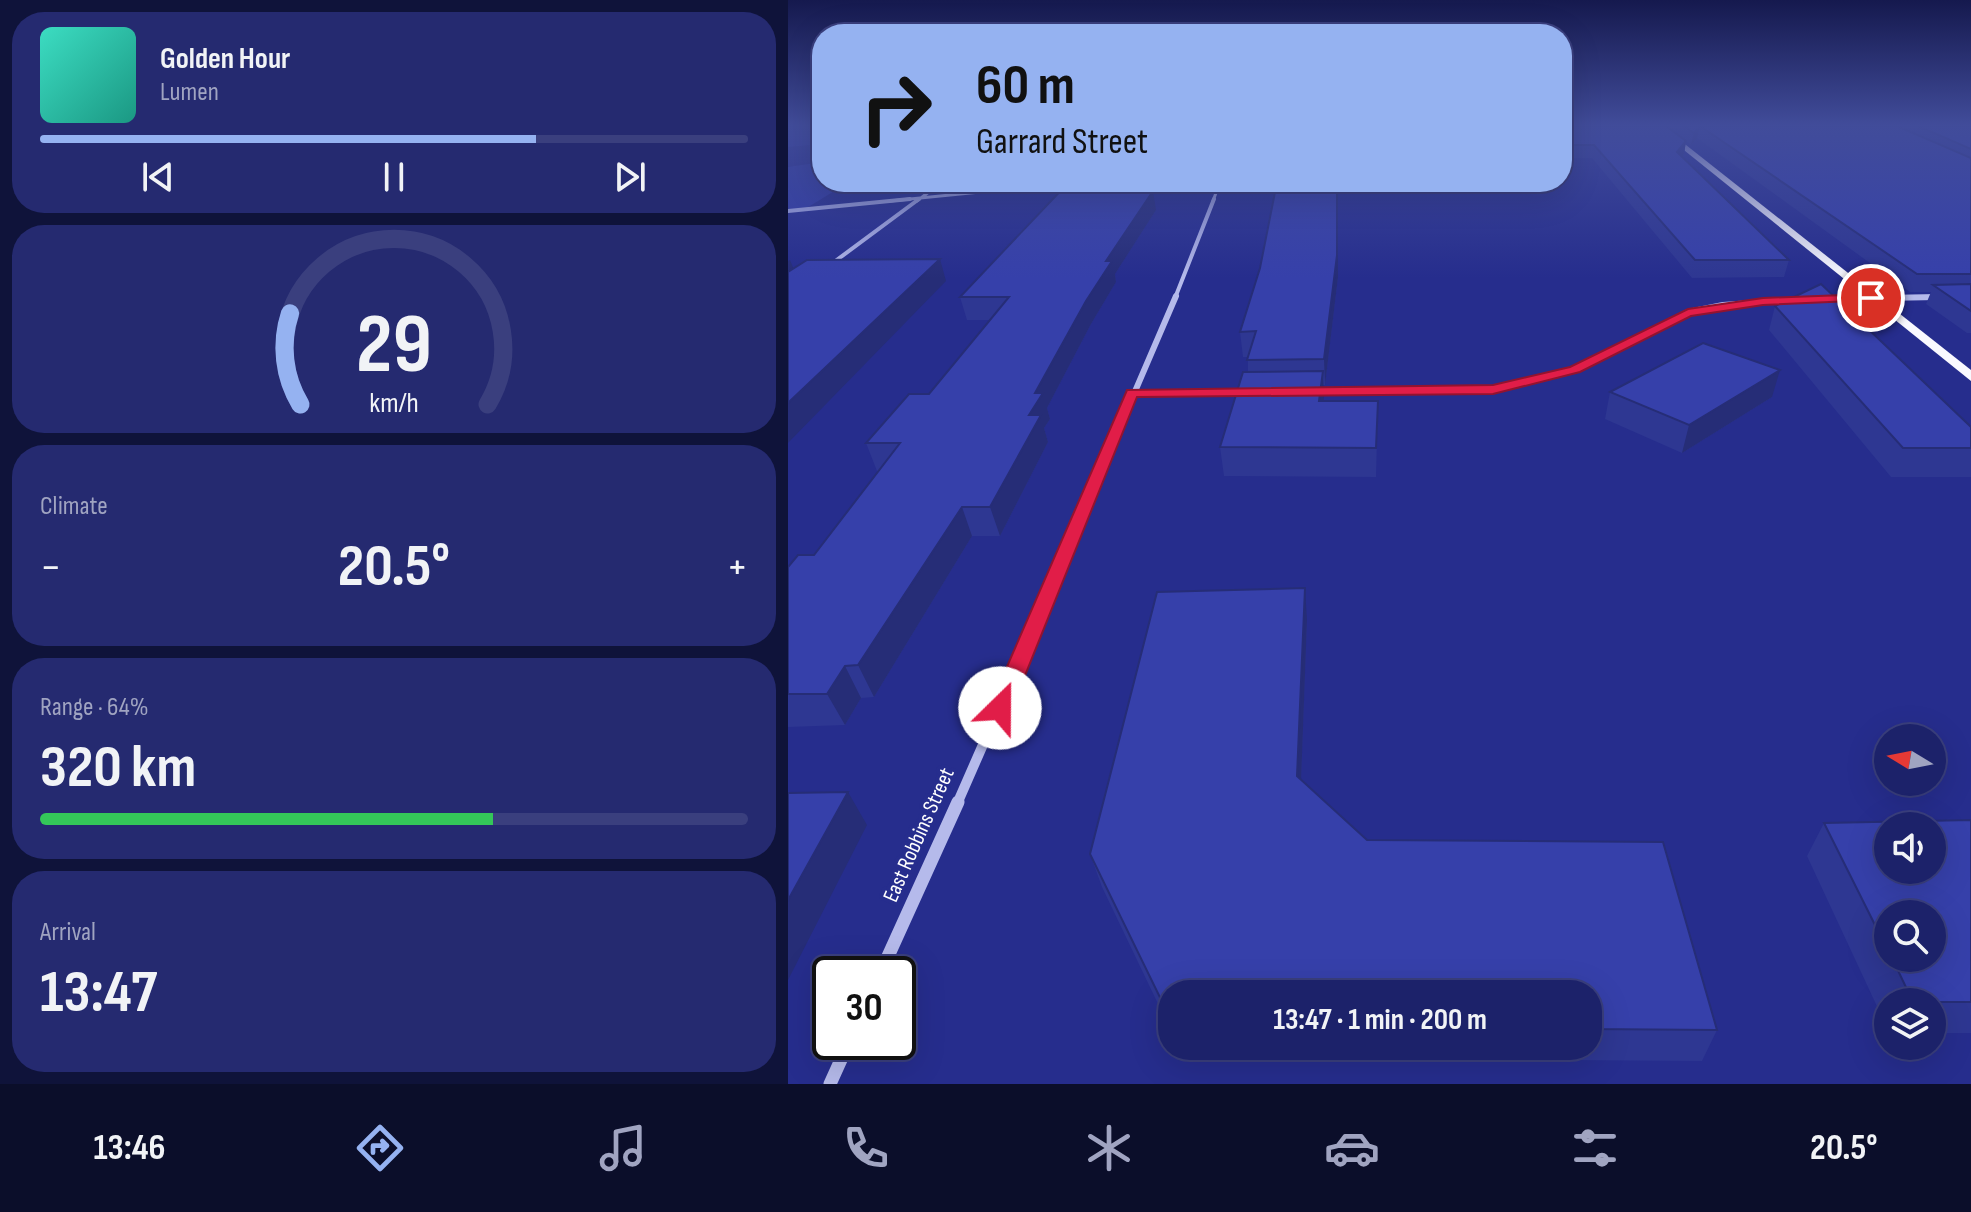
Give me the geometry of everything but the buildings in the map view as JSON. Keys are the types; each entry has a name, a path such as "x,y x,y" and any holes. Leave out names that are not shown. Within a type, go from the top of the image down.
{"main road":[{"path":"1721,177 1971,377"}],"street":[{"path":"824,269 930,192"},
{"path":"788,211 982,192"},
{"name":"East Robbins Street","path":"888,956 1000,708 1132,393 1180,287 1216,192"},
{"path":"1816,300 1942,297"},
{"path":"1305,392 1493,390 1575,369 1688,312 1723,305 1803,300"},
{"path":"1132,393 1258,392"},
{"path":"830,1084 841,1060"}],"shaded area":[{"path":"788,177 812,177 812,192 833,192 805,209 788,211"}],"route":[{"path":"1000,708 1132,393 1493,390 1575,369 1688,312 1723,305 1871,298"}]}
